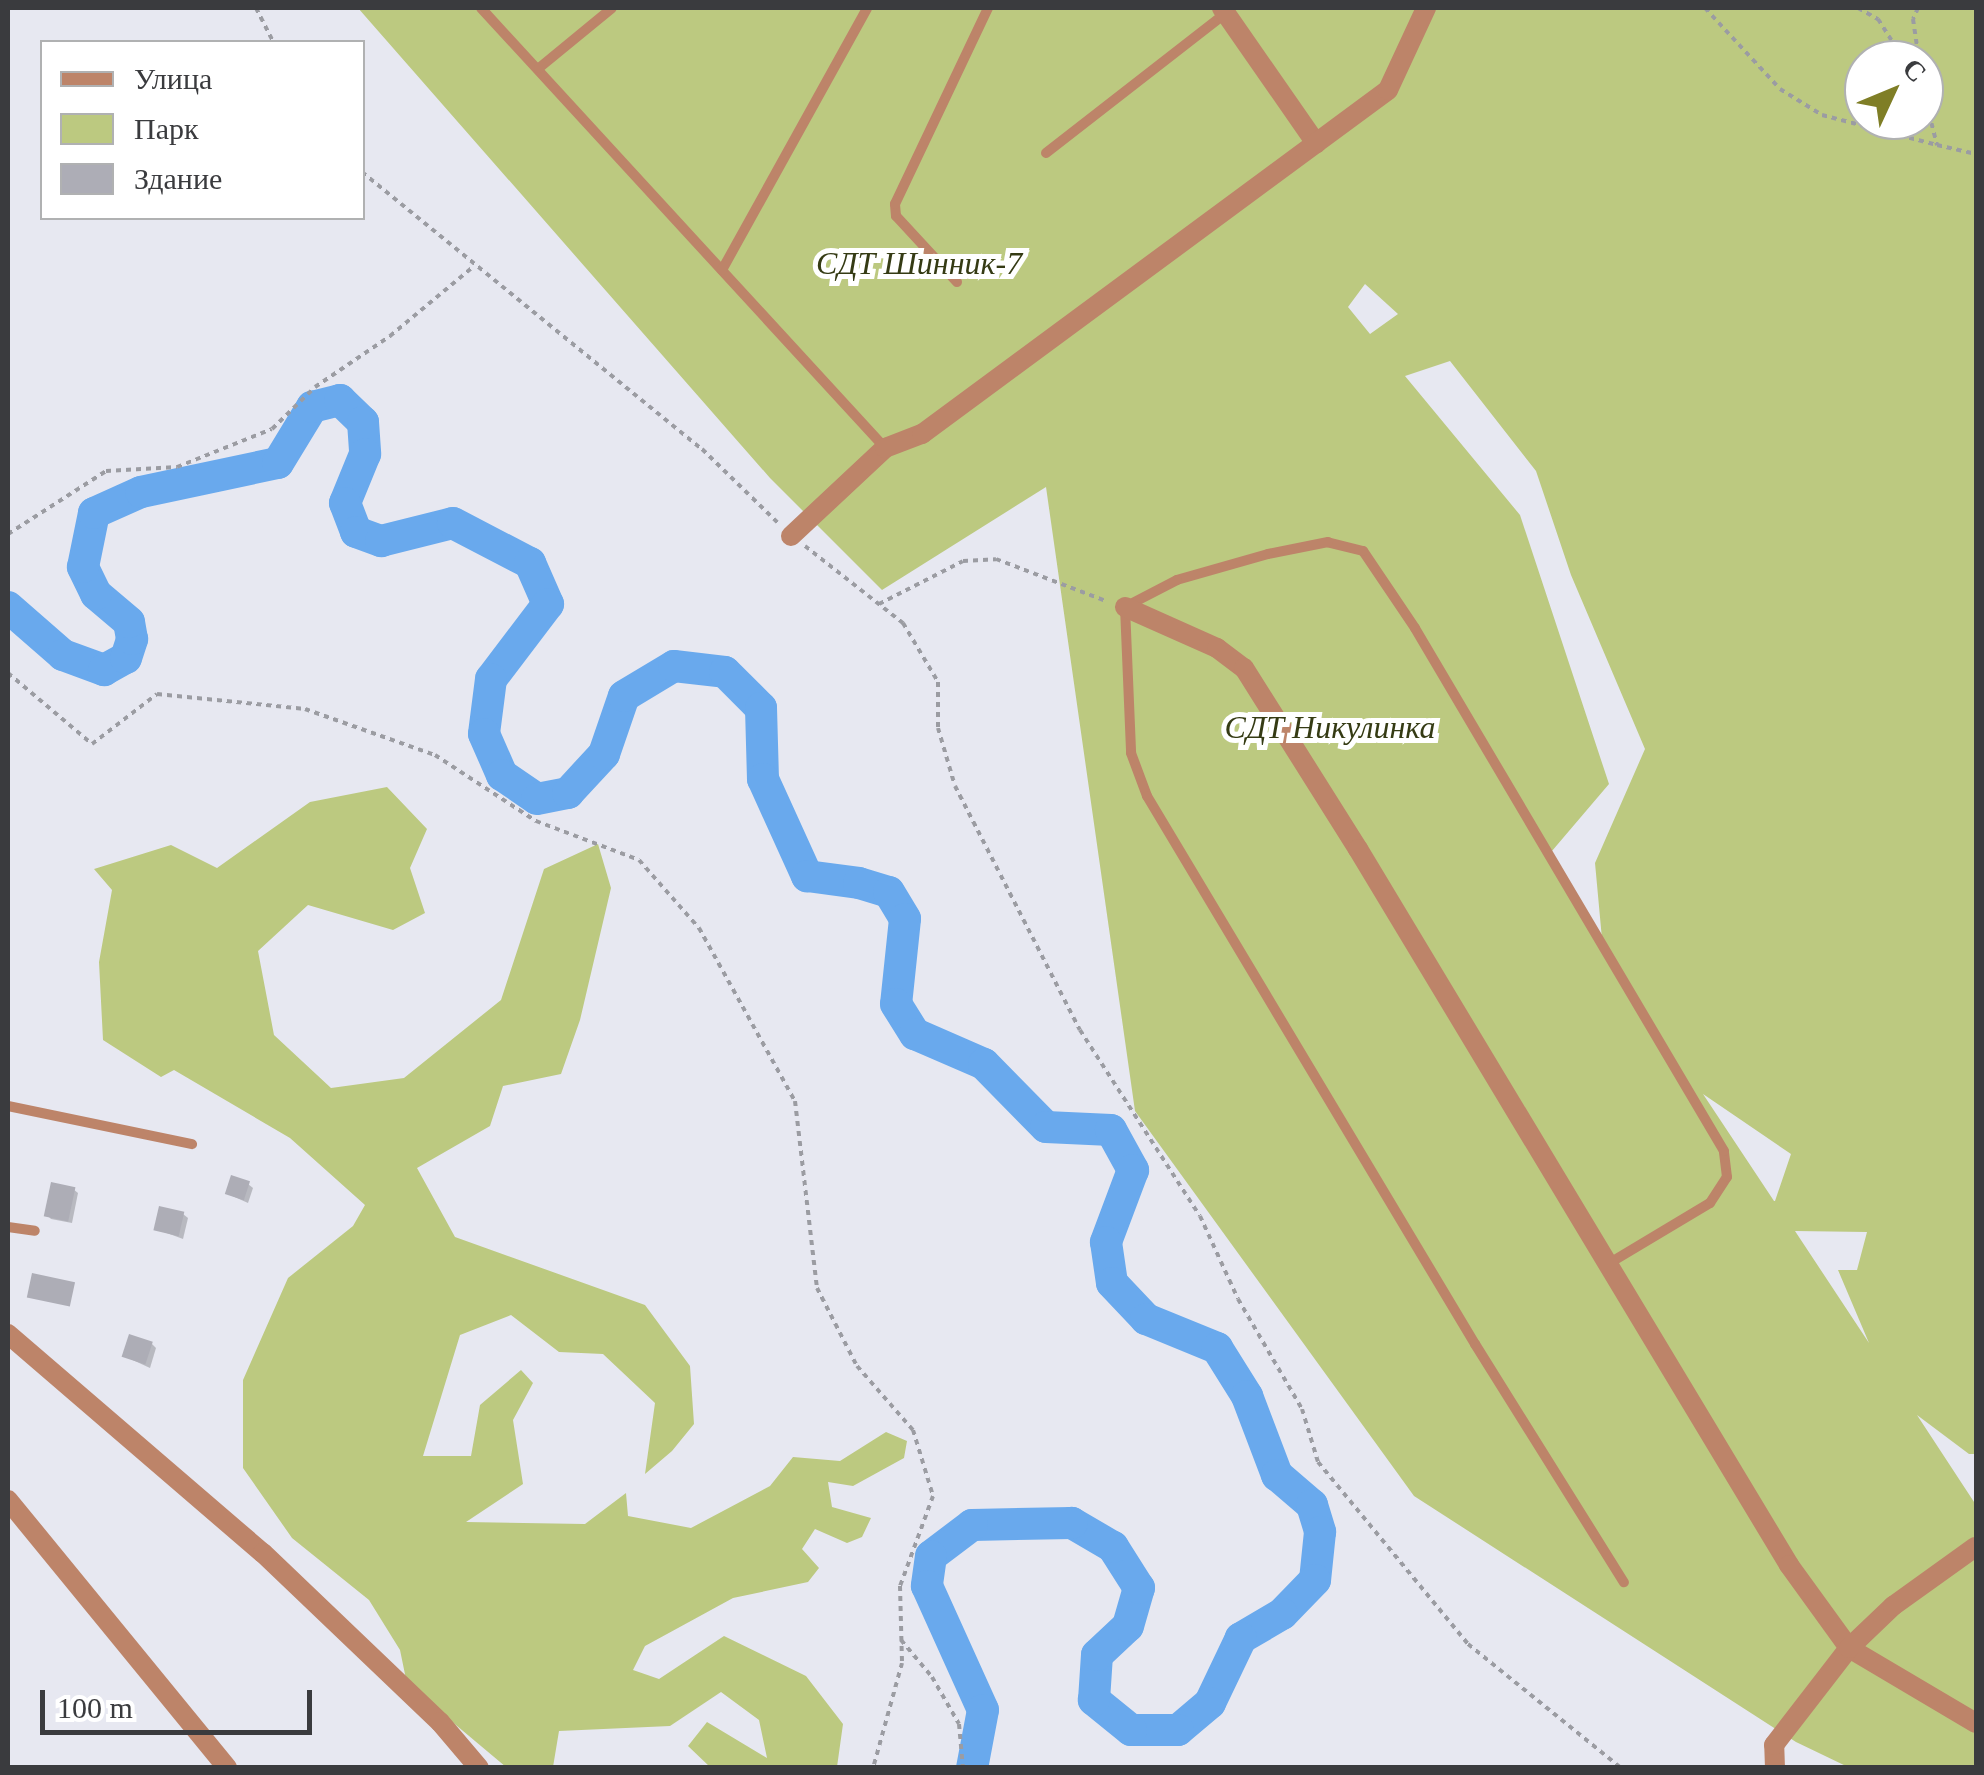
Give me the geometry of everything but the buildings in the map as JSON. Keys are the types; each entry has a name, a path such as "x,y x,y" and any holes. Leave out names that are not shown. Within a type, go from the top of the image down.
{"street":[{"path":"792,536 885,448 922,434 1388,90 1426,8"},
{"path":"1224,10 1316,143"},
{"path":"1125,607 1216,648 1244,668 1278,716 1789,1565 1849,1648 1976,1723"},
{"path":"8,1334 263,1553 440,1722 478,1768"},
{"path":"8,1500 227,1768"},
{"path":"1774,1768 1774,1745 1849,1648 1893,1606 1976,1547"}],"lane":[{"path":"480,8 885,448"},
{"path":"539,68 612,8"},
{"path":"722,270 867,8"},
{"path":"957,282 896,216 895,204 988,8"},
{"path":"1046,153 1224,10"},
{"path":"1608,1264 1710,1203 1727,1177 1724,1151 1415,628 1363,552 1328,542 1268,554 1177,580 1125,607 1131,753 1147,796 1475,1344 1624,1582"},
{"path":"8,1106 192,1144"},
{"path":"8,1227 35,1231"}],"path":[{"path":"1706,8 1780,89 1822,115 1976,154"},
{"path":"1858,8 1878,19 1891,40"},
{"path":"1916,40 1913,19 1918,8"},
{"path":"256,10 272,40"},
{"path":"1936,140 1937,144"},
{"path":"365,175 702,449 792,536 903,623 938,682 938,728 956,786 1080,1030 1200,1216 1238,1299 1302,1409 1318,1462 1468,1644 1621,1768"},
{"path":"8,534 106,471 177,467 272,430 315,386 390,336 474,266"},
{"path":"879,604 964,561 996,559 1125,607"},
{"path":"8,673 92,744 157,694 305,709 436,755 536,821 639,860 660,878 700,928 795,1100 817,1288 858,1366 913,1430 933,1496 900,1586 898,1678 873,1768"},
{"path":"901,1640 939,1688 959,1724 963,1768"}],"green space":[{"path":"358,8 1976,8 1976,1454 1969,1454 1917,1415 1976,1505 1976,1767 1848,1767 1796,1742 1414,1496 1135,1111 1046,487 882,590 770,478","holes":["1365,284 1398,314 1370,334 1348,307","1450,361 1536,471 1571,575 1645,749 1595,863 1602,939 1546,858 1609,784 1520,515 1405,376","1703,1094 1791,1154 1774,1201","1795,1231 1867,1232 1857,1270 1838,1270 1869,1343"]},
{"path":"387,787 427,829 410,868 425,913 393,930 308,905 258,951 274,1035 331,1088 404,1078 501,1000 544,869 598,844 611,888 580,1020 561,1074 503,1086 490,1126 417,1168 455,1237 645,1305 690,1366 694,1424 672,1451 645,1474 655,1403 603,1354 559,1352 511,1315 460,1335 423,1456 471,1456 480,1405 521,1370 533,1383 513,1420 523,1484 466,1522 585,1524 626,1493 628,1516 691,1528 770,1486 793,1457 840,1461 886,1432 907,1441 904,1458 853,1486 828,1482 832,1507 871,1518 862,1537 847,1543 815,1529 802,1549 819,1568 808,1582 733,1598 645,1646 633,1670 659,1679 724,1636 806,1676 843,1724 837,1767 710,1767 688,1746 707,1722 767,1758 759,1720 721,1692 670,1726 559,1731 553,1767 506,1767 407,1684 400,1650 369,1600 292,1538 243,1468 243,1380 288,1278 353,1226 365,1205 290,1138 174,1070 161,1077 103,1040 99,962 112,890 94,869 171,845 217,868 310,802"}],"waterway":[{"path":"8,607 63,655 104,670 126,658 132,639 129,622 96,594 83,567 94,513 141,492 278,463 312,407 340,400 363,422 365,454 345,503 356,532 381,541 453,523 530,563 548,604 491,679 484,734 502,775 537,799 568,793 604,754 624,696 674,666 725,672 761,708 763,779 807,876 859,883 889,892 905,919 896,1004 915,1034 984,1064 1046,1127 1111,1130 1133,1170 1106,1242 1112,1283 1146,1319 1217,1348 1247,1396 1277,1475 1312,1505 1320,1532 1315,1580 1282,1614 1241,1638 1210,1703 1178,1730 1131,1730 1094,1700 1097,1655 1128,1626 1139,1588 1113,1547 1072,1523 972,1525 931,1556 927,1586 983,1710 972,1768"}],"park label":[{"name":"СДТ Шинник-7","path":"919,263"},
{"name":"СДТ Никулинка","path":"1330,727"}]}
